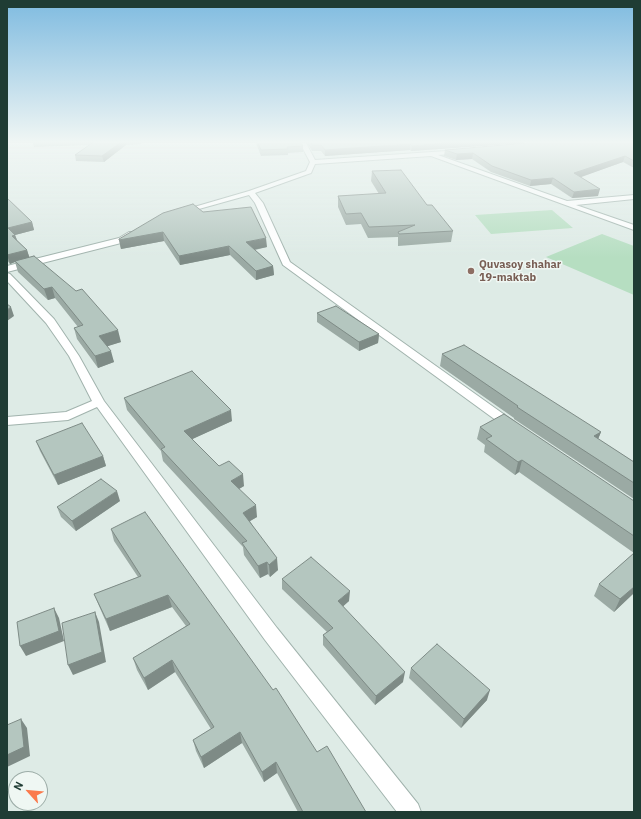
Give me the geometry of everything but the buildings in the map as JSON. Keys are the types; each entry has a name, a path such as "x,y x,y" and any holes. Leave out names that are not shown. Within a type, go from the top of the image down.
{"street":[{"path":"172,215 282,181"},
{"path":"505,181 634,228"},
{"path":"251,192 260,203 286,263 520,432"},
{"path":"566,203 634,197"},
{"path":"7,269 122,240 139,230"},
{"path":"7,276 50,321 74,356 99,402 271,634 410,812"},
{"path":"7,421 68,416 99,402"}],"green space":[{"path":"552,210 573,228 491,234 475,215"},
{"path":"602,234 634,246 634,295 546,257"}],"place":[{"name":"Quvasoy shahar 19-maktab","path":"471,271"}]}
